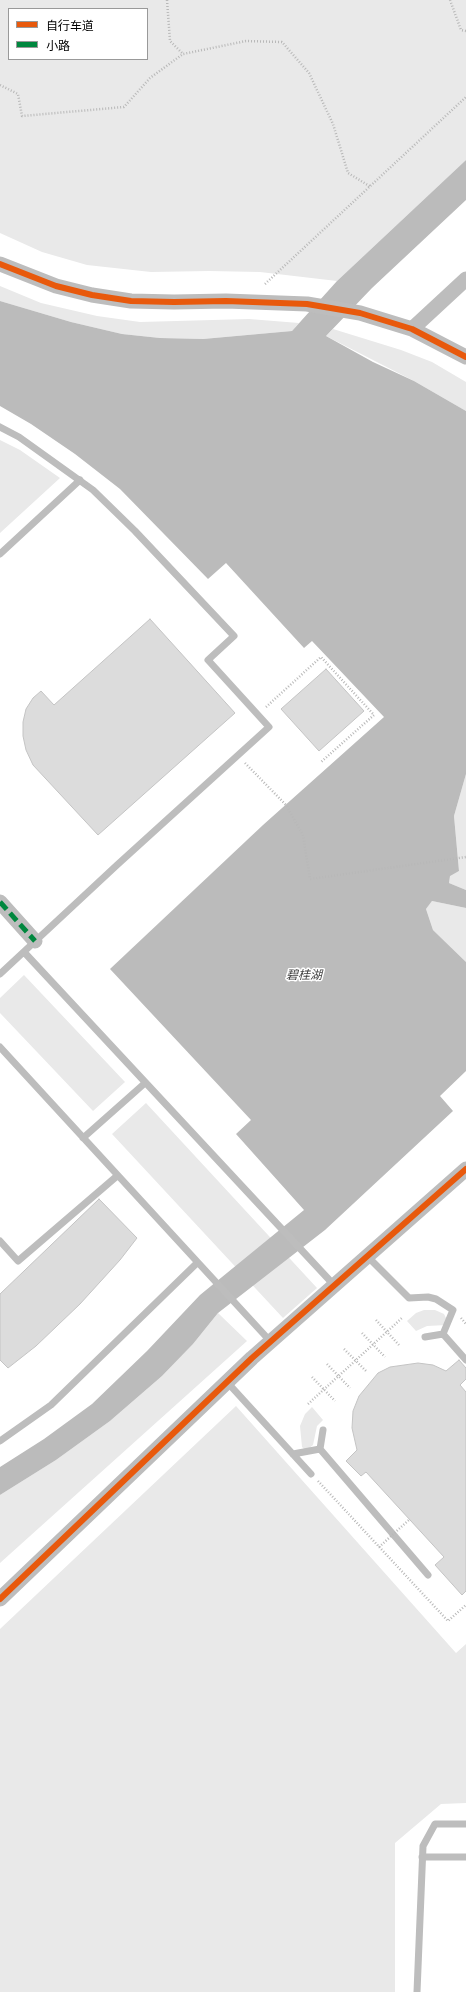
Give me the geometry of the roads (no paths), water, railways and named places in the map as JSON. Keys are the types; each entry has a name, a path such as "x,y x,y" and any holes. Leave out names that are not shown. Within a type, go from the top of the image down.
{"street":[{"path":"0,264 56,286 92,295 131,301 226,301 307,304 360,312 412,329 466,357"},
{"path":"412,329 466,281"},
{"path":"0,902 36,941"},
{"path":"0,1599 270,1342 466,1169"}],"lane":[{"path":"0,427 19,437 93,490 135,530 234,636 208,660 269,727 0,974"},
{"path":"0,554 80,480"},
{"path":"24,952 334,1285"},
{"path":"1,1050 270,1342"},
{"path":"83,1138 145,1083"},
{"path":"0,1241 18,1260 117,1176"},
{"path":"367,1256 409,1298 428,1297 436,1299 453,1310 443,1334"},
{"path":"0,1441 51,1405 197,1263"},
{"path":"425,1337 443,1334"},
{"path":"443,1334 466,1360"},
{"path":"227,1382 311,1474"},
{"path":"320,1449 324,1430"},
{"path":"293,1454 320,1449"},
{"path":"320,1449 428,1575"},
{"path":"417,1992 423,1846 435,1824 466,1824"},
{"path":"422,1857 466,1857"}],"water":[{"name":"碧桂湖","path":"466,160 466,200 372,288 326,336 373,362 414,381 466,411 466,774 454,816 459,871 450,876 449,883 466,890 466,908 432,901 426,909 433,930 466,962 466,1071 440,1096 453,1111 325,1230 218,1313 193,1344 162,1376 110,1421 56,1460 0,1495 0,1467 44,1439 92,1404 147,1351 200,1295 304,1210 236,1134 251,1120 110,969 263,825 384,717 312,641 304,648 226,563 208,579 120,489 75,454 31,424 0,406 0,301 71,322 122,334 160,338 203,339 292,331 337,281"}]}
